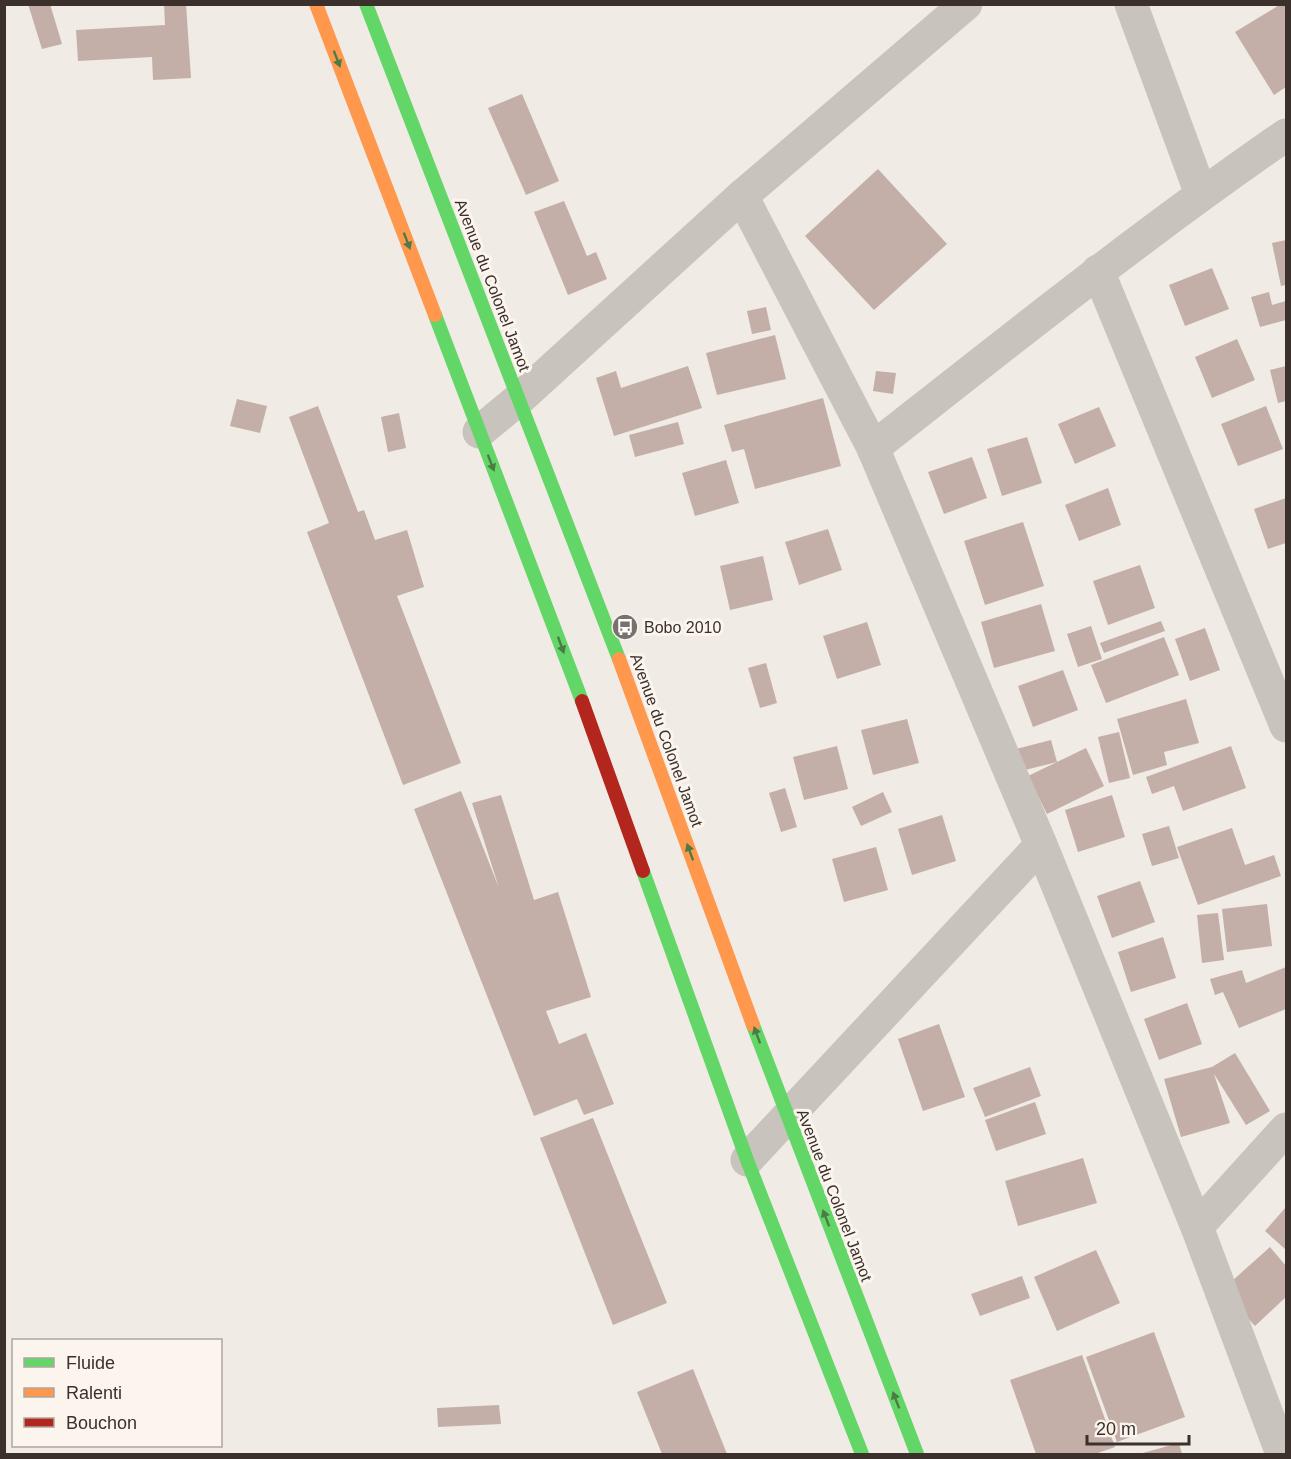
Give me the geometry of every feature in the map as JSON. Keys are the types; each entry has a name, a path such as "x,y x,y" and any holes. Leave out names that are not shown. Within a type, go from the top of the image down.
{"main road":[{"path":"316,4 552,618 747,1160 862,1455"},
{"name":"Avenue du Colonel Jamot","path":"366,4 609,631 787,1117 917,1455"}],"street":[{"path":"479,432 519,399 742,196 966,4"},
{"path":"1131,4 1201,194"},
{"path":"873,448 1098,271 1201,194 1287,135"},
{"path":"742,196 873,448 1041,845 1197,1227 1282,1455"},
{"path":"1098,271 1287,726"},
{"path":"747,1160 1041,845"},
{"path":"1197,1227 1287,1130"}],"building":[{"path":"28,4 50,4 62,44 42,49"},
{"path":"164,4 186,4 191,78 153,80 152,57 78,61 76,30 165,25"},
{"path":"1281,4 1286,4 1286,87 1274,95 1235,32"},
{"path":"522,94 559,181 526,195 488,108"},
{"path":"878,169 947,244 874,310 805,236"},
{"path":"564,201 587,256 596,252 607,279 568,295 534,212"},
{"path":"1286,240 1286,285 1281,286 1272,243"},
{"path":"1212,268 1229,309 1185,326 1169,285"},
{"path":"1269,292 1272,305 1286,301 1286,320 1260,327 1251,297"},
{"path":"766,307 771,330 752,334 747,311"},
{"path":"775,335 786,379 717,395 706,353"},
{"path":"1237,339 1255,380 1212,398 1195,357"},
{"path":"688,366 702,408 614,436 596,378 616,371 621,388"},
{"path":"1286,366 1286,401 1278,403 1270,370"},
{"path":"876,371 896,373 893,394 873,391"},
{"path":"823,398 841,466 755,489 744,449 732,452 724,425"},
{"path":"237,399 267,406 260,433 230,426"},
{"path":"318,406 358,512 364,510 375,540 407,530 424,587 397,596 461,763 403,785 307,532 329,523 289,417"},
{"path":"1266,406 1283,449 1238,466 1221,424"},
{"path":"1099,407 1116,446 1075,464 1058,424"},
{"path":"399,413 406,448 388,452 381,417"},
{"path":"678,422 684,444 635,457 629,435"},
{"path":"1027,437 1042,483 1002,496 987,449"},
{"path":"972,457 987,498 944,514 928,472"},
{"path":"726,460 739,503 695,516 682,473"},
{"path":"1108,488 1121,525 1079,541 1065,505"},
{"path":"1286,498 1286,543 1268,549 1254,509"},
{"path":"1023,522 1044,586 985,605 964,541"},
{"path":"828,529 842,570 799,585 785,542"},
{"path":"763,556 773,600 730,610 720,566"},
{"path":"1140,565 1155,608 1108,625 1093,581"},
{"path":"1041,604 1055,651 994,668 981,622"},
{"path":"1161,621 1165,631 1104,653 1100,643"},
{"path":"867,622 881,665 837,679 823,636"},
{"path":"1091,626 1102,659 1078,667 1067,634"},
{"path":"1205,628 1220,670 1190,681 1175,639"},
{"path":"1164,637 1179,675 1106,703 1091,665"},
{"path":"766,663 777,703 760,708 748,668"},
{"path":"1063,670 1078,710 1033,727 1018,686"},
{"path":"1186,699 1199,743 1164,752 1167,765 1133,775 1117,719"},
{"path":"907,719 919,763 873,775 861,730"},
{"path":"1119,732 1130,778 1109,783 1098,737"},
{"path":"1051,740 1057,762 1013,773 1008,751"},
{"path":"837,746 848,789 804,800 793,757"},
{"path":"1231,746 1246,788 1183,811 1174,786 1152,794 1146,777"},
{"path":"1086,748 1104,786 1047,814 1028,776"},
{"path":"785,788 797,827 781,832 769,793"},
{"path":"461,791 499,888 472,803 501,795 534,900 558,892 591,997 546,1011 559,1044 586,1033 614,1104 584,1115 577,1099 534,1116 414,809"},
{"path":"883,792 892,812 861,826 852,807"},
{"path":"1112,795 1125,837 1078,852 1065,810"},
{"path":"942,815 956,861 912,875 898,829"},
{"path":"1169,826 1179,858 1152,866 1142,834"},
{"path":"1232,828 1245,865 1274,855 1281,876 1198,905 1177,847"},
{"path":"876,847 888,890 844,902 832,859"},
{"path":"1140,881 1155,922 1112,938 1097,896"},
{"path":"1267,904 1272,946 1227,952 1222,909"},
{"path":"1218,913 1224,960 1202,963 1197,915"},
{"path":"1163,937 1176,978 1131,992 1118,952"},
{"path":"1286,967 1286,1009 1239,1028 1223,992 1215,995 1210,979 1242,970 1246,983"},
{"path":"1187,1003 1202,1044 1159,1060 1144,1019"},
{"path":"939,1024 965,1097 923,1111 898,1039"},
{"path":"1235,1053 1270,1111 1246,1125 1214,1074 1230,1123 1181,1137 1164,1079 1212,1067"},
{"path":"1030,1067 1041,1096 985,1117 973,1088"},
{"path":"1035,1102 1046,1134 996,1151 985,1120"},
{"path":"593,1118 667,1303 613,1325 540,1138"},
{"path":"1083,1158 1097,1203 1018,1226 1005,1181"},
{"path":"1286,1207 1286,1250 1265,1231"},
{"path":"1270,1247 1286,1266 1286,1297 1255,1326 1222,1290"},
{"path":"1096,1250 1120,1303 1057,1331 1034,1277"},
{"path":"1022,1276 1030,1298 980,1316 971,1294"},
{"path":"1154,1332 1185,1417 1117,1442 1086,1357"},
{"path":"1082,1355 1115,1447 1095,1454 1036,1454 1010,1380"},
{"path":"693,1369 727,1454 662,1454 637,1392"},
{"path":"499,1405 501,1424 438,1427 437,1408"},
{"path":"1179,1443 1182,1454 1139,1454"}],"traffic: fast":[{"path":"366,4 619,659"},
{"path":"435,315 582,701"},
{"path":"643,871 747,1160 862,1454"},
{"path":"753,1025 917,1454"}],"traffic: slow":[{"path":"316,4 435,315"},
{"path":"619,659 753,1025"}],"traffic: jam":[{"path":"582,701 643,871"}],"place":[{"name":"Bobo 2010","path":"625,627"}]}
